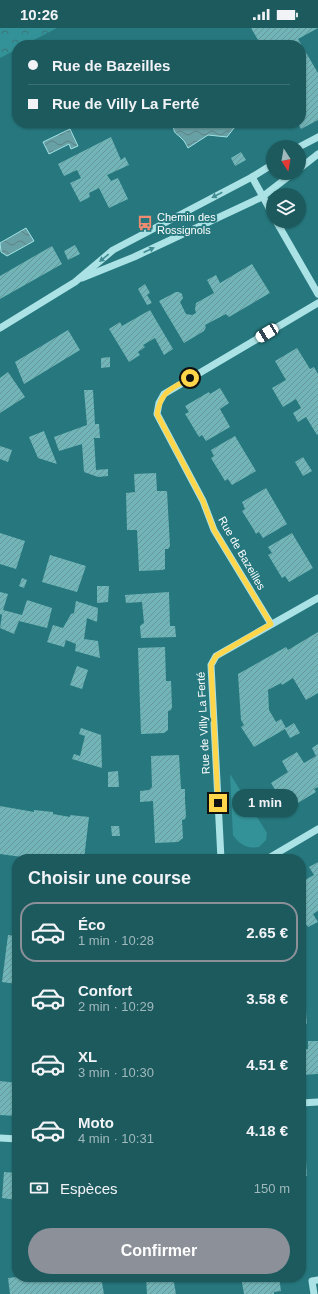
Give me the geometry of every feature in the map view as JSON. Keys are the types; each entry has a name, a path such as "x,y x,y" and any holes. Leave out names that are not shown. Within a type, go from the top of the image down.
{"street":[{"path":"306,144 318,138"},
{"path":"306,163 318,154"},
{"path":"75,282 113,250 266,168"},
{"path":"252,177 266,204"},
{"path":"0,328 75,282 134,257 262,197 284,180"},
{"path":"280,228 318,294"},
{"name":"Rue de Bazeilles","path":"271,624 214,530 203,501 157,414 159,403 164,394 318,303"},
{"name":"Rue de Villy La Ferté","path":"221,854 211,665 216,656 318,598"},
{"path":"276,854 318,829"},
{"path":"306,1102 318,1102"},
{"path":"0,1138 12,1139"},
{"path":"314,1294 312,1281 318,1280"}],"green space":[{"path":"0,28 57,28 34,40 12,40 12,52 0,58"},
{"path":"230,774 267,833 266,840 259,847 244,846 233,835"}],"water":[{"path":"174,128 234,128 227,137 208,135 188,148 184,141 174,131"},
{"path":"70,129 78,146 71,149 69,144 49,154 43,142"},
{"path":"26,228 34,241 7,256 1,252 0,243"}],"building":[{"path":"251,28 318,28 299,40 258,40"},
{"path":"306,53 318,73 318,120 306,126"},
{"path":"111,137 121,160 125,157 129,165 107,175 111,181 118,178 128,199 109,208 99,188 89,193 90,197 80,202 70,183 81,178 77,170 64,176 58,164"},
{"path":"241,152 246,160 235,166 231,158"},
{"path":"75,245 80,254 68,260 64,251"},
{"path":"52,246 62,264 0,299 0,276"},
{"path":"252,264 270,293 229,317 226,314 205,325 206,327 204,331 184,343 159,301 176,292 179,292 182,294 183,298 180,302 186,314 192,315 196,313 196,303 214,293 207,280 216,275 220,283"},
{"path":"145,284 150,293 147,295 152,303 147,305 138,289"},
{"path":"150,310 173,349 164,355 155,338 143,345 145,347 138,352 140,355 129,362 109,329 120,322 122,326"},
{"path":"68,330 80,350 24,384 15,362"},
{"path":"297,348 310,369 314,367 318,374 317,435 306,417 298,422 293,413 301,408 296,399 283,407 272,388 286,380 275,361"},
{"path":"110,357 110,367 101,368 101,358"},
{"path":"8,372 25,397 0,413 0,378"},
{"path":"220,388 229,403 220,409 230,427 206,441 202,435 199,437 185,414 189,412 185,406 209,392 210,394"},
{"path":"84,390 93,390 95,424 99,424 100,438 94,438 96,470 108,469 108,476 98,477 84,472 82,444 59,451 54,437 87,425"},
{"path":"44,431 57,464 38,458 29,437"},
{"path":"235,436 256,471 232,485 228,479 225,481 211,458 214,456 211,450"},
{"path":"0,446 12,450 8,462 0,459"},
{"path":"303,457 312,471 303,476 295,462"},
{"path":"156,473 157,491 167,491 170,546 168,549 165,549 165,569 139,571 137,530 127,530 126,493 135,492 134,474"},
{"path":"266,488 287,524 263,538 259,532 256,534 242,511 245,509 242,502"},
{"path":"0,533 25,541 16,569 0,564"},
{"path":"292,533 313,568 289,582 285,576 282,578 268,555 272,553 268,547"},
{"path":"50,555 86,566 77,592 42,582"},
{"path":"22,578 27,580 24,588 19,586"},
{"path":"97,586 109,586 108,602 97,603"},
{"path":"0,592 8,594 3,610 22,615 27,600 52,608 47,628 19,621 14,634 0,628 2,615 0,614"},
{"path":"169,592 170,626 175,626 176,637 141,638 140,626 144,623 142,602 126,603 125,595"},
{"path":"76,601 98,608 97,622 87,618 84,639 98,641 100,658 75,651 76,644 66,640 64,647 47,642 53,625 63,628 71,614 74,613"},
{"path":"318,632 318,693 306,700 293,678 282,685 281,683 268,690 269,710 276,722 281,719 286,728 294,723 300,733 290,738 285,729 254,747 241,727 244,725 241,720 238,674 286,647 288,650"},
{"path":"165,647 166,681 171,681 172,707 171,710 168,711 168,730 164,733 141,734 138,648"},
{"path":"77,666 88,670 82,689 70,685"},
{"path":"81,728 101,735 102,768 72,759 74,754 80,756 85,736 79,734"},
{"path":"318,744 318,787 314,789 316,792 293,806 291,803 285,806 271,783 288,772 282,761 297,752 304,763 316,756 312,748"},
{"path":"179,755 181,789 185,789 186,816 185,819 182,820 183,838 178,842 155,843 153,801 140,802 140,791 149,790 152,787 151,756"},
{"path":"118,771 119,787 108,787 108,772"},
{"path":"0,806 34,812 34,810 53,812 53,814 70,817 70,815 89,817 85,854 12,854 12,856 0,854"},
{"path":"111,826 119,826 120,836 112,836"},
{"path":"318,862 318,911 313,914 318,922 308,927 306,924 306,879 314,875 309,867"},
{"path":"8,935 12,935 12,983 2,982"},
{"path":"308,1041 318,1041 318,1074 306,1075 306,1049 308,1049"},
{"path":"0,1081 12,1082 12,1116 0,1115"},
{"path":"4,1172 12,1173 12,1199 2,1198"},
{"path":"8,1278 12,1278 12,1282 102,1282 104,1294 10,1294"},
{"path":"146,1282 174,1282 176,1294 147,1294"},
{"path":"242,1282 280,1282 281,1291 274,1292 274,1294 244,1294"}],"place":[{"name":"Chemin des Rossignols","path":"145,223"}],"route":[{"path":"190,378 164,394 159,403 157,414 203,501 214,530 271,624 216,656 211,665 218,803"}]}
